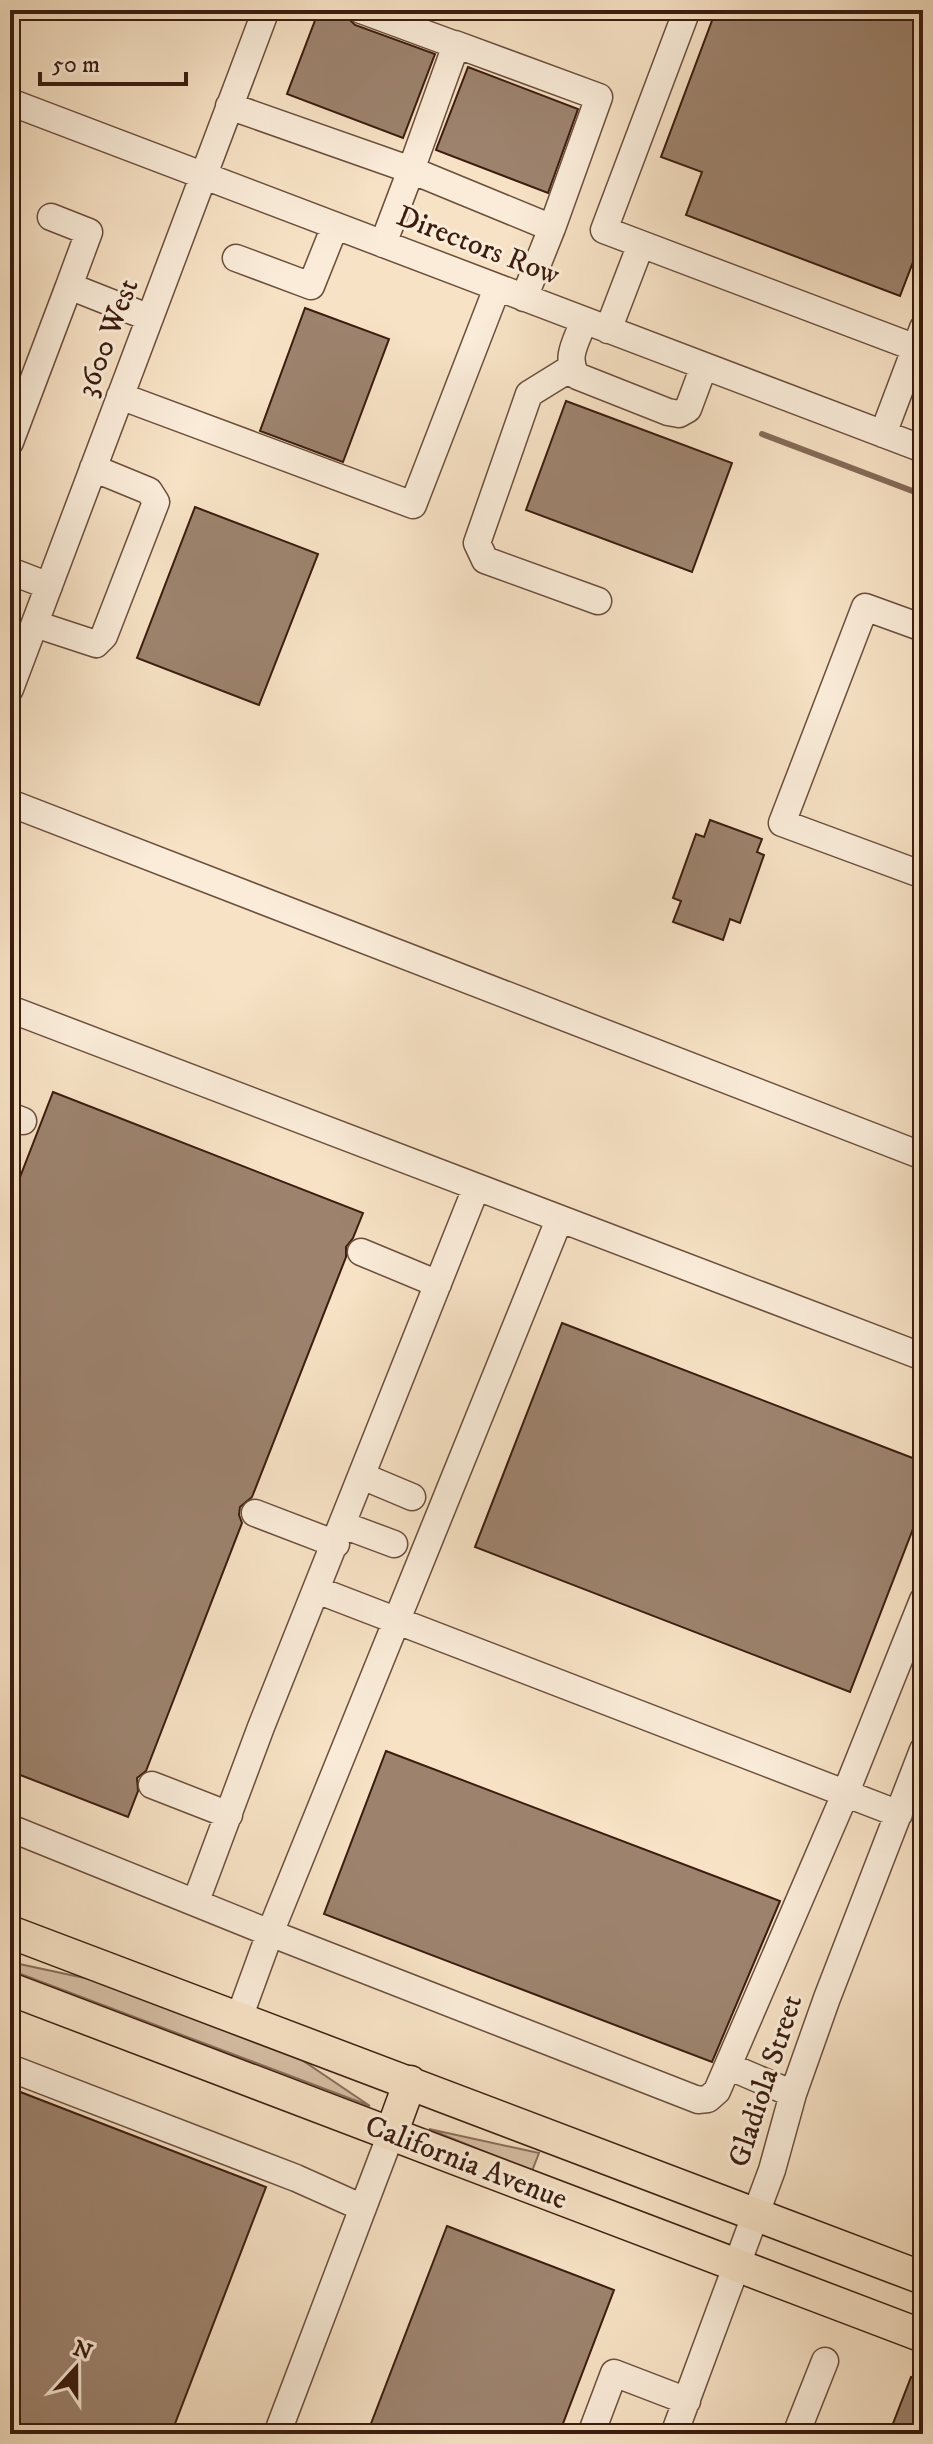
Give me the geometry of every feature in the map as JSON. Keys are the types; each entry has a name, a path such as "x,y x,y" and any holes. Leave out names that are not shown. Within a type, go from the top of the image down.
{"main road":[{"name":"California Avenue","path":"10,1932 923,2278"},
{"name":"California Avenue","path":"10,1989 923,2336"},
{"path":"391,2134 410,2082"}],"street":[{"name":"3600 West","path":"10,689 266,10"},
{"path":"361,10 599,97 524,298"},
{"path":"687,10 604,230 919,338 883,434"},
{"path":"383,244 455,44"},
{"name":"Directors Row","path":"10,102 923,449"},
{"path":"229,106 411,170 552,228"},
{"path":"10,442 16,410 89,232 51,217"},
{"path":"236,258 311,286 335,226"},
{"path":"641,244 596,325 570,357 571,368 577,376 679,414 688,409 704,366"},
{"path":"69,286 150,318"},
{"path":"120,396 413,505 497,288"},
{"path":"571,368 529,394 477,543 485,560 598,601"},
{"path":"35,624 96,644 104,636 156,502 149,491 93,468"},
{"path":"10,571 49,586"},
{"path":"923,628 865,607 782,823 923,875"},
{"path":"10,803 923,1156"},
{"path":"10,1009 923,1357"},
{"path":"196,1901 476,1188"},
{"path":"239,2018 270,1933 559,1220"},
{"path":"361,1252 438,1284"},
{"path":"362,1476 412,1497"},
{"path":"255,1513 394,1544"},
{"path":"317,1590 899,1814"},
{"path":"10,1828 698,2100 708,2099 717,2091 728,2066 846,1792 923,1600"},
{"name":"Gladiola Street","path":"674,2434 772,2170 793,2094 827,1998 923,1750"},
{"path":"152,1785 229,1815"},
{"path":"728,2066 793,2094"},
{"path":"10,2068 271,2168 363,2208"},
{"path":"277,2434 391,2134"},
{"path":"796,2434 825,2361"},
{"path":"591,2434 614,2373 687,2401"}],"shaded area":[{"path":"10,1962 122,1986 290,2052 370,2106 10,1970"},
{"path":"429,2129 539,2153 532,2171"}],"building":[{"path":"319,10 347,17 355,25 435,54 403,138 287,94"},
{"path":"716,10 902,10 923,18 923,236 900,296 686,215 702,172 661,157"},
{"path":"468,67 578,109 548,193 436,150"},
{"path":"305,308 389,339 343,462 260,431"},
{"path":"566,401 732,463 692,572 526,510"},
{"path":"195,507 318,554 259,705 137,658"},
{"path":"710,820 762,839 757,852 764,855 740,923 730,919 723,940 673,922 681,901 673,898 696,834 704,837"},
{"path":"53,1092 363,1213 346,1247 346,1257 252,1497 240,1507 242,1523 146,1771 137,1778 138,1791 128,1817 10,1771 10,1203"},
{"path":"562,1323 923,1462 923,1503 850,1692 475,1547"},
{"path":"386,1751 780,1901 712,2062 324,1914"},
{"path":"10,2088 266,2187 171,2434 10,2434"},
{"path":"447,2226 614,2290 559,2434 367,2434"},
{"path":"911,2377 923,2381 923,2434 889,2434"}],"waterway":[{"path":"762,434 923,495"}]}
